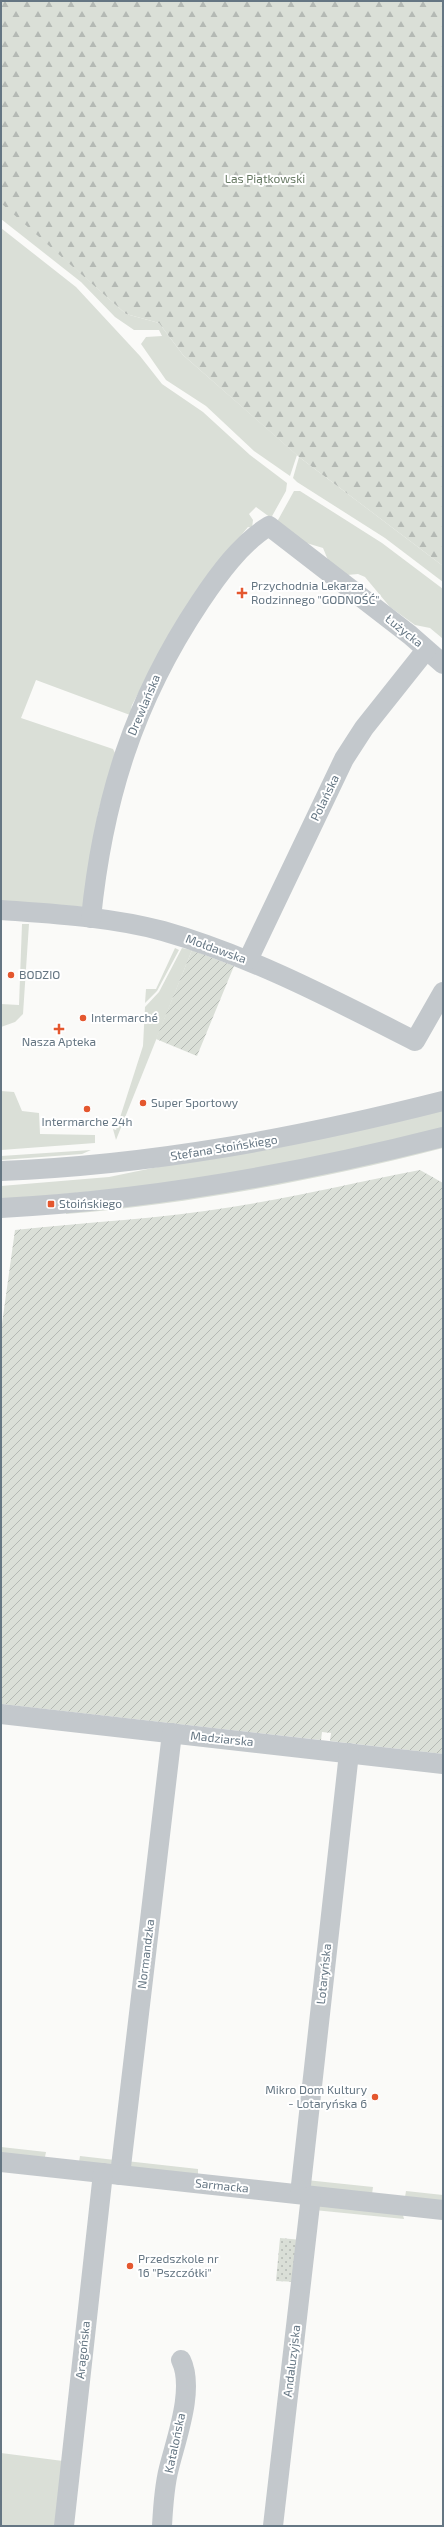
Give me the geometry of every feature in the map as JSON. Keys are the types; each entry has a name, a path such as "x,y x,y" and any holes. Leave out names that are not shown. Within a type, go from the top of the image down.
{"street":[{"name":"Łużycka","path":"269,526 443,664"},
{"name":"Drewlańska","path":"91,918 110,801 135,722 154,679 177,636 212,584 256,534 269,526"},
{"name":"Polańska","path":"248,960 344,759 364,728 426,650"},
{"name":"Mołdawska","path":"1,910 91,918 162,930 248,960 415,1041 443,992"},
{"name":"Stefana Stoińskiego","path":"1,1171 101,1165 210,1151 295,1136 443,1101"},
{"path":"1,1208 137,1196 225,1184 308,1169 443,1137"},
{"name":"Madziarska","path":"1,1714 443,1764"},
{"name":"Normandzka","path":"112,2174 172,1734"},
{"name":"Lotaryńska","path":"305,2195 349,1753"},
{"name":"Sarmacka","path":"1,2162 443,2210"},
{"name":"Aragońska","path":"64,2526 112,2174"},
{"name":"Andaluzyjska","path":"273,2526 305,2195"},
{"name":"Katalońska","path":"162,2526 167,2476 179,2433 183,2404 186,2374 181,2360"}],"green space":[{"name":"Las Piątkowski","path":"1,1 443,1 443,566 299,457 183,355 159,323 126,314 2,204"},
{"path":"1,202 126,314 159,323 183,355 297,455 290,476 254,451 206,406 166,380 141,344 146,337 162,336 159,330 134,330 115,317 81,282 1,219"},
{"path":"1,228 76,287 140,356 162,384 203,412 250,455 287,483 286,491 271,518 256,507 249,514 253,520 252,528 248,527 205,579 178,619 132,705 130,715 36,680 21,718 113,749 115,753 98,813 84,907 1,901"},
{"path":"299,457 443,566 443,582 385,538 297,482 293,478"},
{"path":"294,491 300,491 382,543 443,589 443,637 442,638 430,628 415,625 390,607 365,577 358,574 347,575 328,560 323,548 303,542 278,526 278,520"},
{"path":"22,924 29,924 23,1014 15,1022 1,1027 1,1004 19,1005"},
{"path":"175,948 179,950 157,991 145,1003 146,989 156,989"},
{"path":"182,948 192,950 116,1140 113,1129 116,1130 143,1046 145,1007 159,992"},
{"path":"192,950 234,966 197,1056 156,1039"},
{"path":"1,1091 14,1092 22,1111 39,1113 40,1134 95,1135 95,1143 1,1150"},
{"path":"443,1108 443,1129 403,1140 192,1182 1,1200 1,1186 109,1177"},
{"path":"443,1144 443,1148 396,1160 256,1189 161,1204 66,1214 66,1210"},
{"path":"91,1150 82,1154 1,1160 1,1156"},
{"path":"420,1170 443,1183 443,1754 330,1741 331,1733 322,1732 321,1740 1,1704 1,1331 15,1230 151,1217 232,1207 279,1199"},
{"path":"1,2147 46,2152 45,2157 1,2156"},
{"path":"80,2156 115,2160 114,2165 79,2162"},
{"path":"126,2161 198,2169 198,2174 127,2168"},
{"path":"306,2180 373,2187 372,2194 307,2188"},
{"path":"406,2191 443,2195 443,2203 405,2197"},
{"path":"316,2205 403,2215 404,2219 314,2210"},
{"path":"280,2238 302,2240 298,2282 276,2281"},
{"path":"1,2453 63,2461 58,2526 1,2526"}],"place":[{"name":"Przychodnia Lekarza Rodzinnego \"GODNOŚĆ\"","path":"242,593"},
{"name":"BODZIO","path":"11,975"},
{"name":"Intermarché","path":"83,1018"},
{"name":"Nasza Apteka","path":"59,1029"},
{"name":"Super Sportowy","path":"143,1103"},
{"name":"Intermarche 24h","path":"87,1109"},
{"name":"Stoińskiego","path":"51,1204"},
{"name":"Mikro Dom Kultury - Lotaryńska 6","path":"375,2097"},
{"name":"Przedszkole nr 16 \"Pszczółki\"","path":"130,2266"}]}
